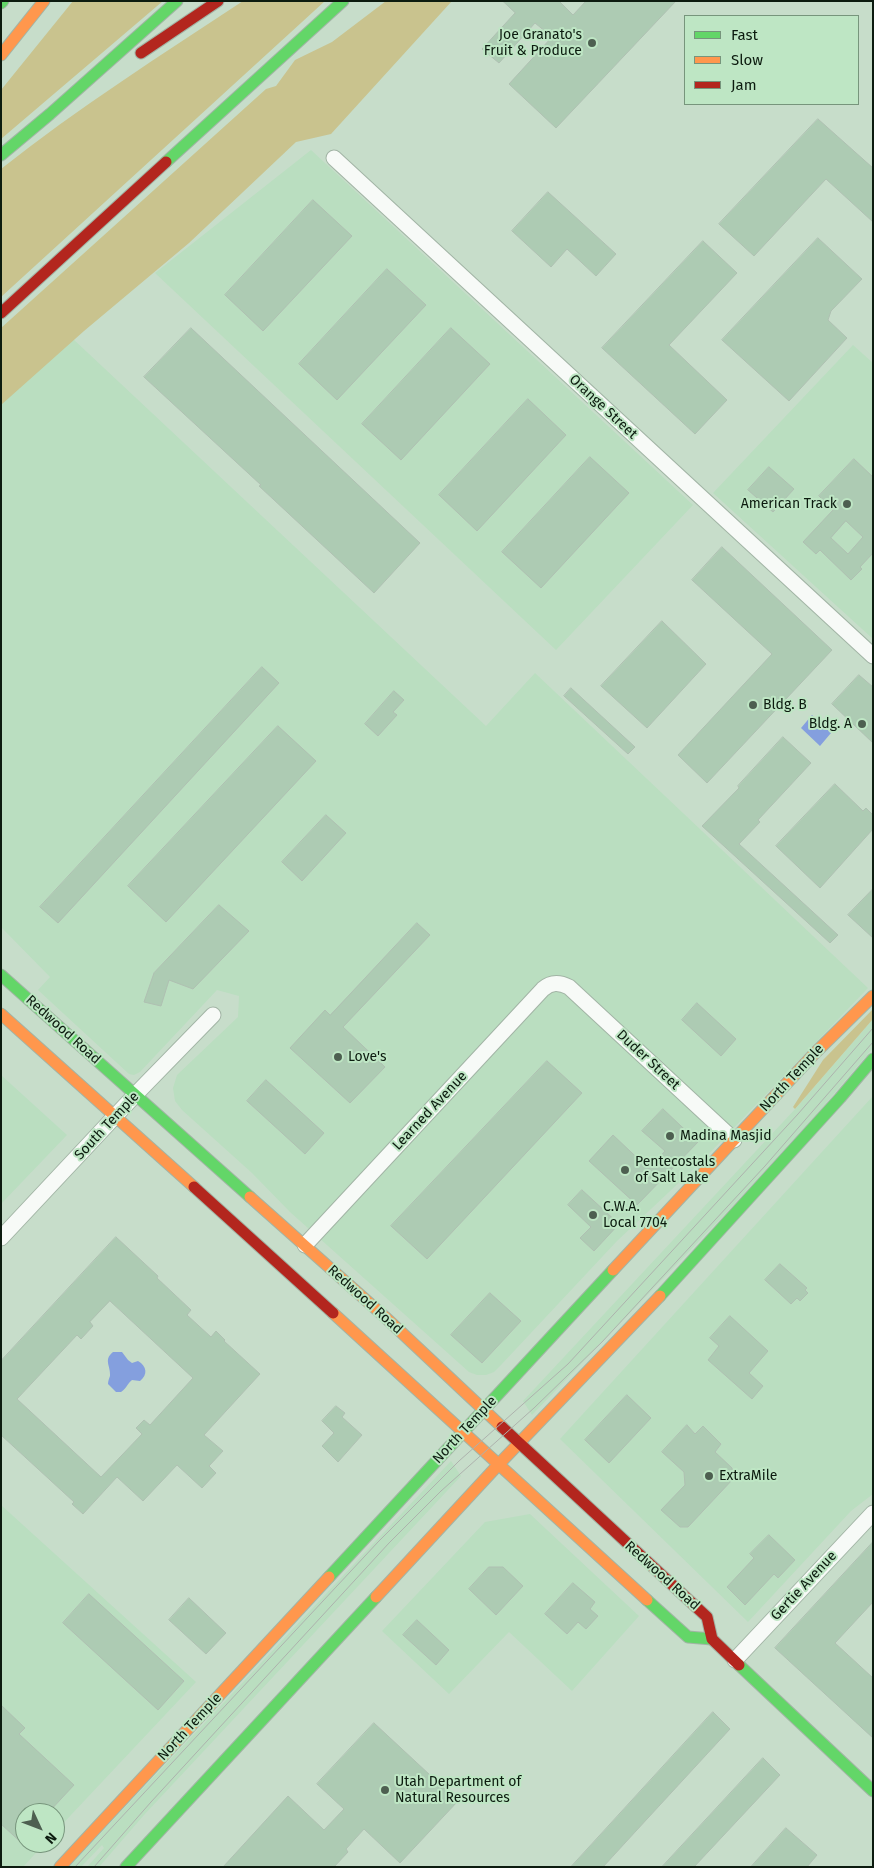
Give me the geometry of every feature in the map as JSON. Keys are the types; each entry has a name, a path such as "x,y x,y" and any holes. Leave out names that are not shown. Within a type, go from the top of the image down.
{"main road":[{"path":"1,55 44,1"},
{"path":"1,155 177,1"},
{"path":"50,114 218,1"},
{"path":"294,45 336,1"},
{"path":"1,313 343,1"},
{"name":"Redwood Road","path":"1,975 305,1245 708,1617 712,1639 688,1637 561,1524 464,1432 1,1014"},
{"name":"North Temple","path":"60,1867 814,1054 873,996"},
{"path":"126,1867 499,1464 670,1286 873,1060"},
{"path":"712,1639 873,1791"}],"street":[{"name":"Orange Street","path":"334,158 873,656"},
{"name":"Duder Street","path":"559,983 569,987 734,1140"},
{"name":"Learned Avenue","path":"305,1245 543,989 559,983"},
{"name":"South Temple","path":"1,1238 213,1015"},
{"name":"Gertie Avenue","path":"735,1660 873,1513"}],"shaded area":[{"path":"73,1 163,1 1,139 1,90"},
{"path":"243,1 325,1 1,297 1,169 90,103"},
{"path":"386,1 452,1 331,134 296,142 189,243 84,331 1,405 1,328 266,89 276,86 295,60 332,42"},
{"path":"311,150 693,505 556,650 155,273"},
{"path":"72,338 486,726 535,673 868,988 702,1161 617,1241 494,1372 486,1375 477,1375 469,1372 290,1212 252,1173 182,1110 175,1101 173,1088 177,1075 238,1017 239,996 217,990 140,1072 134,1075 129,1074 38,990 50,977 1,927 1,398"},
{"path":"853,345 873,363 873,639 713,493"},
{"path":"873,1009 873,1019 795,1109 793,1107 823,1060"},
{"path":"873,1019 873,1048 822,1108 726,1213 532,1415 523,1401 797,1107"},
{"path":"1,1075 67,1135 1,1204"},
{"path":"873,1096 873,1494 851,1511 748,1622 560,1439"},
{"path":"451,1461 461,1476 144,1815 99,1867 87,1867 104,1848 102,1845 81,1867 69,1867"},
{"path":"1,1505 196,1682 65,1821 65,1803 15,1803 15,1853 36,1853 23,1867 1,1867"},
{"path":"530,1514 639,1616 572,1691 509,1632 449,1694 382,1631 485,1522"}],"water":[{"path":"812,715 831,733 820,746 801,728"},
{"path":"113,1352 122,1352 132,1363 138,1361 145,1368 143,1379 140,1381 132,1380 121,1392 116,1392 108,1384 110,1372 108,1358"}],"building":[{"name":"Joe Granato's Fruit & Produce","path":"503,1 559,1 573,15 586,1 676,1 556,128 509,84 552,37 535,23 499,63 482,49 515,13"},
{"path":"818,119 873,168 873,222 826,179 754,256 719,224"},
{"path":"548,192 616,254 596,276 567,249 551,267 512,231"},
{"path":"313,200 352,236 263,331 225,295"},
{"path":"818,238 862,279 831,311 828,320 847,338 789,401 722,340"},
{"path":"703,241 737,273 669,345 727,400 695,434 602,348"},
{"path":"387,269 426,305 337,400 299,364"},
{"path":"191,328 420,543 374,593 144,377"},
{"path":"451,328 490,364 401,460 362,424"},
{"path":"528,399 566,435 477,531 439,495"},
{"path":"590,457 629,493 541,588 502,552"},
{"name":"American Track","path":"854,459 873,477 873,553 860,567 862,569 851,580 820,550 816,554 803,542 833,510 819,496","holes":["846,521 863,537 848,554 831,538"]},
{"name":"American Track","path":"769,467 794,489 773,512 748,490"},
{"name":"Bldg. B","path":"722,547 832,650 707,783 678,755 772,654 692,580"},
{"path":"662,621 706,664 647,728 601,686"},
{"path":"262,667 279,683 58,923 40,907"},
{"name":"Bldg. A","path":"859,675 873,687 873,743 832,704"},
{"path":"571,688 635,747 628,754 564,696"},
{"path":"394,691 404,700 393,712 397,715 378,736 365,724"},
{"path":"278,726 316,761 166,922 128,886"},
{"path":"783,737 811,763 758,820 760,822 739,844 838,935 830,943 702,826 739,788 738,786"},
{"path":"835,784 863,811 866,808 873,815 873,829 820,888 776,846"},
{"path":"326,815 346,833 302,881 282,862"},
{"path":"873,889 873,938 848,915"},
{"path":"219,905 249,931 193,989 169,980 161,1006 144,1002 154,973"},
{"name":"Love's","path":"417,923 430,935 343,1027 385,1067 350,1103 290,1048 325,1010 330,1015"},
{"path":"697,1003 736,1039 721,1056 682,1020"},
{"path":"547,1061 582,1093 427,1259 391,1226"},
{"path":"266,1080 324,1133 305,1154 247,1101"},
{"path":"663,1109 698,1142 637,1205 589,1161 613,1135 649,1169 665,1151 642,1131"},
{"name":"C.W.A. Local 7704","path":"582,1190 619,1224 594,1251 580,1238 591,1227 568,1205"},
{"path":"116,1237 191,1310 187,1315 211,1337 216,1331 224,1341 260,1374 204,1435 223,1451 209,1466 216,1473 202,1488 177,1465 143,1501 117,1477 83,1514 72,1504 74,1502 1,1435 1,1361","holes":["110,1301 193,1378 150,1425 144,1420 136,1428 142,1434 101,1477 17,1399 77,1335 81,1339 93,1326 90,1322"]},
{"path":"780,1264 807,1288 805,1290 808,1293 800,1301 797,1298 791,1304 765,1280"},
{"path":"490,1293 521,1321 482,1363 451,1335"},
{"path":"730,1316 768,1351 749,1373 763,1386 752,1399 708,1360 719,1346 710,1338"},
{"path":"627,1395 651,1418 609,1463 585,1440"},
{"path":"336,1406 345,1413 342,1417 362,1435 338,1462 322,1446 334,1433 322,1421"},
{"name":"ExtraMile","path":"687,1425 695,1434 703,1426 721,1444 715,1452 732,1468 733,1479 688,1527 680,1527 661,1510 685,1485 684,1472 662,1452"},
{"path":"769,1535 795,1560 778,1578 774,1574 745,1605 727,1587 754,1558 750,1554"},
{"path":"873,1542 873,1602 835,1643 873,1678 873,1738 775,1648"},
{"path":"489,1567 503,1567 523,1586 496,1615 469,1589"},
{"path":"573,1583 595,1602 590,1609 598,1616 586,1629 578,1622 567,1634 545,1614"},
{"path":"89,1594 184,1681 158,1710 63,1623"},
{"path":"189,1598 226,1633 206,1654 169,1620"},
{"path":"417,1620 449,1650 436,1665 403,1635"},
{"path":"1,1705 25,1728 19,1734 74,1785 57,1803 15,1803 15,1837 1,1824"},
{"path":"713,1712 730,1729 603,1867 571,1867"},
{"name":"Utah Department of Natural Resources","path":"374,1723 458,1801 400,1863 364,1829 346,1849 348,1852 334,1867 223,1867 288,1796 324,1830 344,1809 317,1784"},
{"path":"763,1758 780,1775 694,1867 662,1867"},
{"path":"786,1828 817,1855 807,1867 751,1867"}],"tram line":[{"path":"75,1867 378,1542 459,1461 568,1364 798,1114 873,1028"},
{"path":"94,1867 151,1802 389,1543 441,1491 534,1408 602,1342 765,1166 873,1042"}],"traffic: fast":[{"path":"1,155 177,1"},
{"path":"166,162 343,1"},
{"path":"1,975 250,1197"},
{"path":"660,1296 840,1098 873,1059"},
{"path":"329,1577 613,1270"},
{"path":"126,1867 376,1597"},
{"path":"647,1600 688,1637 712,1639"},
{"path":"739,1665 873,1791"}],"traffic: slow":[{"path":"1,55 44,1"},
{"path":"613,1270 814,1054 873,996"},
{"path":"1,1014 194,1187"},
{"path":"250,1197 385,1317 502,1427"},
{"path":"376,1597 499,1464 660,1296"},
{"path":"333,1313 647,1600"},
{"path":"60,1867 329,1577"}],"traffic: jam":[{"path":"141,53 218,1"},
{"path":"1,313 166,162"},
{"path":"194,1187 333,1313"},
{"path":"502,1427 707,1617 712,1639 739,1665"}],"place":[{"name":"Joe Granato's Fruit & Produce","path":"592,43"},
{"name":"American Track","path":"847,504"},
{"name":"Bldg. B","path":"753,705"},
{"name":"Bldg. A","path":"862,724"},
{"name":"Love's","path":"338,1057"},
{"name":"Madina Masjid","path":"670,1136"},
{"name":"Pentecostals of Salt Lake","path":"625,1170"},
{"name":"C.W.A. Local 7704","path":"593,1215"},
{"name":"ExtraMile","path":"709,1476"},
{"name":"Utah Department of Natural Resources","path":"385,1790"}]}
